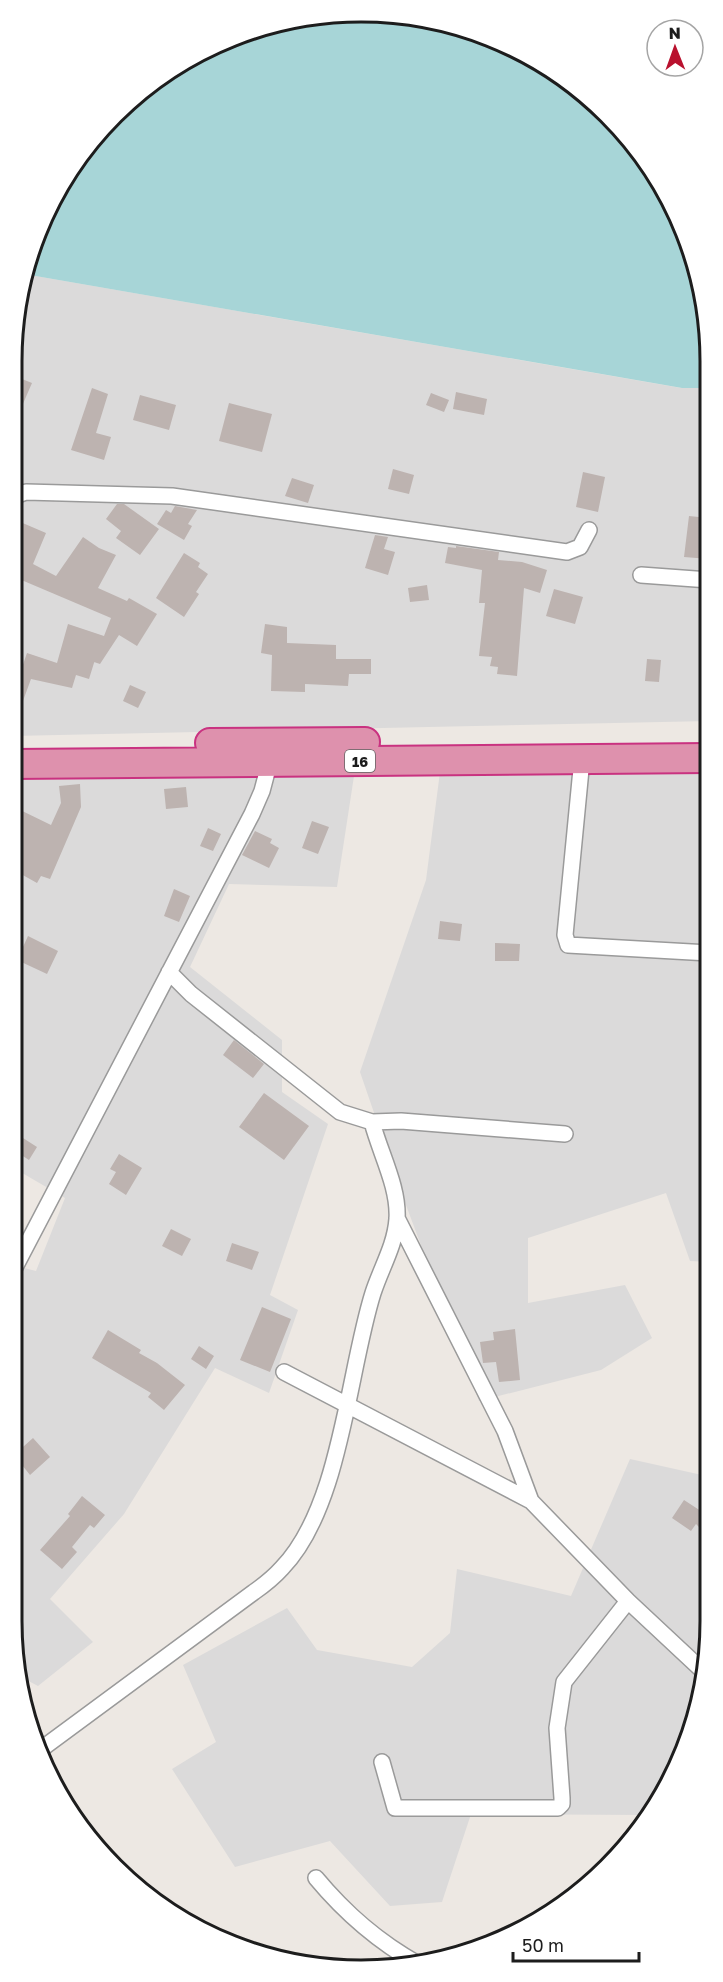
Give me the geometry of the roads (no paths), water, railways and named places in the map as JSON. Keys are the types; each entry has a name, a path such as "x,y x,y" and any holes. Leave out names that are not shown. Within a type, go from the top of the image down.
{"highway":[{"name":"16","path":"22,764 272,752 700,738"},
{"name":"16","path":"22,746 582,759 700,758"}],"street":[{"path":"22,492 172,496 567,552 580,547 589,530"},
{"path":"641,575 700,579"},
{"path":"22,1254 252,814 272,752"},
{"path":"582,759 565,935 568,945 700,952"},
{"path":"169,972 191,993 340,1112 372,1122 401,1121 565,1134"},
{"path":"372,1122 393,1187 398,1218 506,1431 531,1501"},
{"path":"46,1745 254,1592 283,1568 307,1532 327,1482 348,1405 373,1293 391,1250 398,1218"},
{"path":"284,1372 531,1501 628,1601 698,1666"},
{"path":"382,1762 395,1808 558,1808 562,1804 562,1798 557,1728 564,1682 628,1601"},
{"path":"316,1878 342,1909 386,1946 406,1957"}],"water":[{"path":"362,22 406,25 470,40 531,68 585,107 630,155 666,212 683,253 694,295 700,339 700,388 682,388 34,276 40,253 57,212 80,173 122,122 173,80 232,48 295,29"}]}
